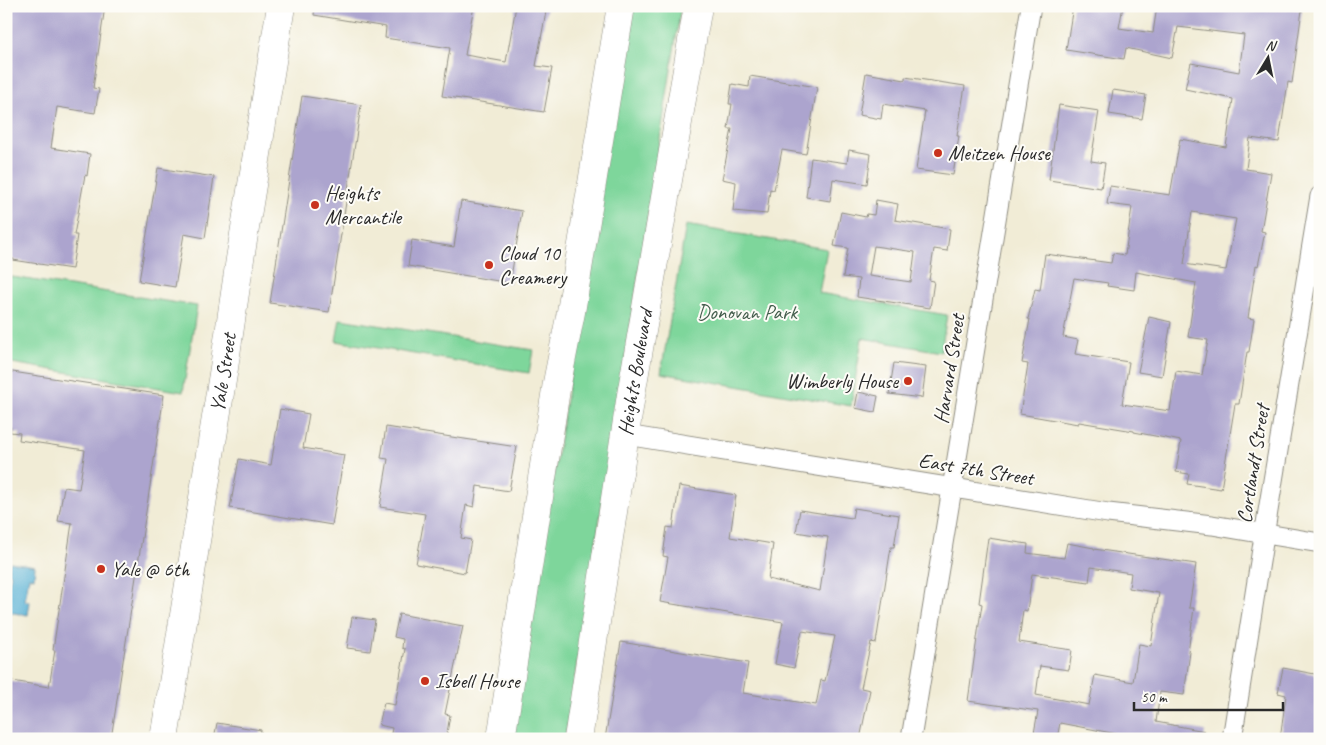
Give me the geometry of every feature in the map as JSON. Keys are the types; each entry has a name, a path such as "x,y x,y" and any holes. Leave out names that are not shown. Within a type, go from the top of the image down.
{"main road":[{"name":"Yale Street","path":"164,739 281,6"},
{"path":"501,739 557,382 571,312 620,6"},
{"name":"Heights Boulevard","path":"578,739 631,395 698,6"}],"street":[{"name":"Harvard Street","path":"912,739 1030,6"},
{"name":"Cortlandt Street","path":"1232,739 1320,196"},
{"name":"East 7th Street","path":"626,435 1108,514 1212,525 1320,543"}],"green space":[{"path":"630,6 681,6 565,739 511,739"},
{"name":"Donovan Park","path":"686,225 827,249 819,293 947,315 941,352 862,338 851,406 661,373"},
{"path":"6,276 197,306 183,392 6,362"},
{"path":"340,319 533,350 529,373 336,341"}],"water":[{"path":"10,562 35,566 34,578 29,577 25,601 30,602 28,615 6,612 6,598 11,574 8,573"}],"building":[{"path":"6,6 105,6 93,88 99,89 95,113 57,107 51,148 90,154 74,235 77,235 72,269 6,258"},
{"path":"315,6 474,6 465,55 506,62 516,6 547,6 536,66 552,68 544,112 442,96 450,48 385,38 386,27 314,15"},
{"path":"1073,6 1123,6 1119,28 1153,33 1157,6 1194,6 1224,11 1225,6 1278,6 1302,10 1292,83 1288,82 1279,142 1250,138 1246,169 1271,173 1261,231 1265,232 1258,266 1256,265 1248,318 1254,319 1249,352 1247,352 1239,404 1235,404 1221,489 1187,484 1189,474 1176,472 1181,441 1134,431 1020,414 1028,364 1022,363 1030,319 1028,319 1035,289 1040,290 1045,254 1111,263 1113,253 1125,255 1132,207 1107,204 1110,186 1170,195 1180,139 1226,147 1233,99 1185,89 1191,63 1239,72 1244,35 1178,27 1172,58 1126,48 1124,59 1066,50","holes":["1192,212 1236,219 1226,270 1184,264","1136,272 1196,283 1188,337 1208,340 1202,375 1176,371 1170,411 1122,404 1129,362 1075,354 1078,340 1063,337 1074,278 1108,283 1107,286 1134,290"]},
{"path":"866,73 905,80 905,77 965,86 953,175 916,170 925,111 883,104 881,119 859,115"},
{"path":"750,76 817,87 806,154 782,150 774,190 770,189 767,214 733,211 736,182 722,179 732,129 728,129 732,104 729,104 732,84 749,87"},
{"path":"1113,90 1146,95 1142,119 1109,114"},
{"name":"Heights Mercantile","path":"302,96 361,105 329,312 270,303"},
{"path":"1059,105 1099,111 1091,161 1105,163 1101,188 1049,180"},
{"path":"849,150 871,154 867,184 833,179 830,201 806,197 811,158 847,163"},
{"path":"158,168 214,177 205,238 184,234 175,287 139,281"},
{"path":"876,200 898,204 895,220 950,229 947,251 934,249 929,280 934,281 930,308 857,297 859,279 843,277 848,248 834,246 841,212 866,217 867,214 874,215","holes":["874,246 915,252 911,282 869,276"]},
{"path":"461,201 522,211 510,283 408,266 412,240 454,247"},
{"path":"1149,317 1171,322 1162,376 1138,372"},
{"name":"Wimberly House","path":"894,363 926,367 922,398 889,394"},
{"name":"Yale @ 6th","path":"6,371 164,395 111,739 6,739 6,680 49,687 72,523 58,521 64,487 79,489 85,450 19,440 20,433 10,432 11,427 6,426"},
{"path":"858,392 878,396 875,412 855,408"},
{"path":"280,409 309,414 303,448 344,455 332,525 230,508 239,459 271,465"},
{"path":"386,427 517,447 509,491 477,486 474,507 466,505 461,538 471,540 465,573 416,564 425,514 380,507 388,459 381,458"},
{"path":"679,486 736,495 730,537 773,544 768,579 820,591 828,537 796,532 800,510 852,518 854,508 899,515 894,547 891,547 876,643 871,642 861,688 870,690 860,739 605,739 621,642 748,663 743,693 816,705 821,680 825,681 835,636 802,631 794,668 775,664 783,622 660,602 668,557 663,556 667,527 673,528"},
{"path":"988,538 1028,544 1027,553 1064,558 1067,543 1094,549 1196,564 1189,608 1194,608 1184,695 1160,692 1156,722 1205,731 1204,739 1116,739 1117,734 1060,723 1057,739 1033,739 1038,711 968,701 982,604 979,603","holes":["1091,567 1131,573 1129,588 1159,593 1151,646 1139,644 1133,682 1095,675 1089,705 1036,695 1040,666 1069,670 1072,650 1019,642 1023,610 1027,611 1032,574 1089,582"]},
{"path":"399,614 463,626 445,714 450,715 446,739 390,739 392,728 379,725 384,703 395,705 405,649 402,648 403,639 394,637"},
{"path":"352,617 375,620 370,651 347,648"},
{"path":"1283,668 1320,675 1320,739 1280,739 1286,695 1278,693"},
{"path":"217,723 261,730 260,739 214,739"}],"place":[{"name":"Meitzen House","path":"938,153"},
{"name":"Heights Mercantile","path":"315,205"},
{"name":"Cloud 10 Creamery","path":"489,265"},
{"name":"Wimberly House","path":"908,381"},
{"name":"Yale @ 6th","path":"101,569"},
{"name":"Isbell House","path":"425,681"}]}
